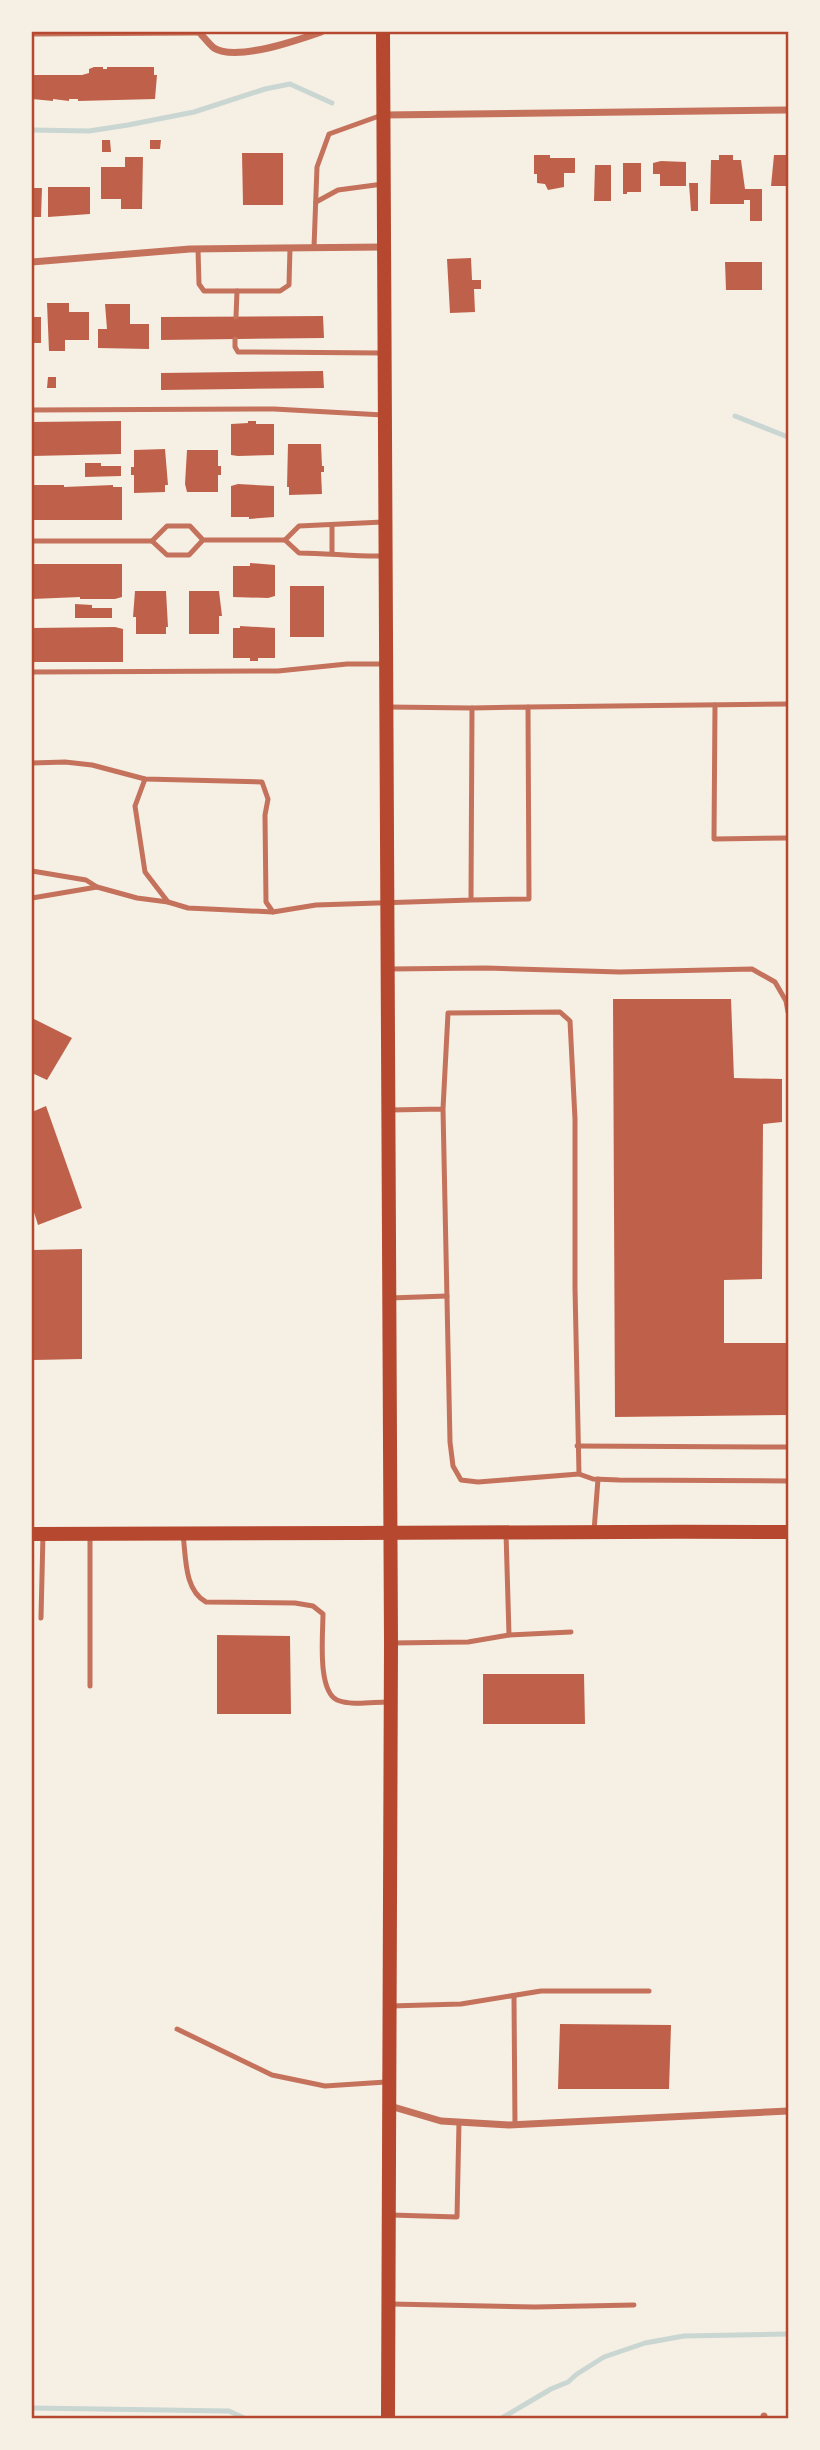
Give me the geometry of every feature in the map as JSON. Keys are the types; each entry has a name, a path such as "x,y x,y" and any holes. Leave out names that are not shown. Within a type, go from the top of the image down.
{"main road":[{"path":"383,32 391,1534 388,2418"},
{"path":"37,1534 789,1532"}],"street":[{"path":"32,33 199,32 215,48 230,52 270,47 321,32"},
{"path":"383,115 789,110"},
{"path":"32,262 198,249 386,247"},
{"path":"390,2106 441,2121 515,2125 789,2111"}],"lane":[{"path":"314,247 317,167 330,134 383,115"},
{"path":"316,202 338,190 384,184"},
{"path":"198,249 199,284 204,291 280,291 289,285 290,248"},
{"path":"236,317 237,291"},
{"path":"235,339 234,347 238,352 386,353"},
{"path":"32,410 274,409 386,415"},
{"path":"285,540 299,526 386,522"},
{"path":"152,541 167,526 190,526 203,540"},
{"path":"332,526 332,553"},
{"path":"32,541 152,541 167,555 189,555 203,540 285,540 299,553 332,553 347,557 387,556"},
{"path":"32,672 278,671 347,664 387,664"},
{"path":"387,707 789,704"},
{"path":"715,705 714,839 789,838"},
{"path":"32,871 86,880 97,887 137,898 188,908 273,912 316,905 528,899 528,707"},
{"path":"471,900 472,708"},
{"path":"32,763 92,765 145,779 262,782 268,799 265,815 266,902 273,912"},
{"path":"145,779 135,806 145,872 168,902"},
{"path":"32,898 97,887"},
{"path":"389,969 486,968 620,972 752,969 775,982 789,1012"},
{"path":"579,1474 575,1119 570,1021 560,1012 448,1013 443,1109 450,1450 453,1466 461,1480 478,1482 579,1474 598,1479 789,1481"},
{"path":"390,1110 443,1109"},
{"path":"390,1298 447,1296"},
{"path":"577,1446 789,1447"},
{"path":"594,1531 598,1479"},
{"path":"506,1531 509,1635"},
{"path":"37,1534 41,1618"},
{"path":"90,1534 90,1686"},
{"path":"183,1534 190,1582 197,1597 206,1602 295,1603 313,1606 323,1614 323,1667 325,1685 331,1694 338,1700 391,1702"},
{"path":"391,1643 468,1642 509,1635 571,1632"},
{"path":"390,2006 461,2004 541,1991 649,1992"},
{"path":"514,1997 515,2125"},
{"path":"177,2029 272,2075 325,2086 390,2082"},
{"path":"389,2214 457,2217 459,2122"},
{"path":"388,2304 634,2305"}],"building":[{"path":"154,67 154,75 157,75 155,99 32,99 32,75 82,75 89,73 89,69"},
{"path":"102,140 110,140 111,152 102,152"},
{"path":"150,140 161,140 160,149 150,149"},
{"path":"242,153 283,153 283,205 243,205"},
{"path":"534,155 575,158 575,173 564,173 564,187 548,190 545,184 537,183"},
{"path":"719,155 733,155 733,160 741,160 745,189 762,189 762,221 750,221 750,200 744,200 744,204 710,204 711,160 719,160"},
{"path":"774,155 788,155 788,186 771,186"},
{"path":"125,157 143,157 142,209 121,209 121,199 101,199 101,167 125,167"},
{"path":"686,162 686,186 660,186 660,174 653,174 653,163"},
{"path":"623,163 641,163 641,192 623,194"},
{"path":"595,165 611,165 611,201 594,201"},
{"path":"689,183 698,183 698,211 691,211"},
{"path":"48,187 90,187 90,214 48,217"},
{"path":"32,188 42,188 41,217 32,217"},
{"path":"471,258 472,280 481,280 481,289 474,289 475,312 450,313 447,259"},
{"path":"725,262 762,262 762,290 726,290"},
{"path":"47,303 69,303 69,312 89,312 89,340 65,340 65,351 49,351"},
{"path":"105,304 130,304 130,324 149,324 149,349 98,348 98,329 107,329"},
{"path":"323,316 324,338 161,340 161,317"},
{"path":"32,317 41,317 41,343 32,343"},
{"path":"323,371 324,388 161,390 161,373"},
{"path":"48,377 56,377 56,388 47,388"},
{"path":"121,421 121,454 32,456 32,422"},
{"path":"248,421 274,424 274,455 231,455 231,424"},
{"path":"288,444 321,444 324,466 324,472 321,472 322,494 289,495"},
{"path":"165,449 168,485 165,485 165,492 134,493 131,467 134,467 134,450"},
{"path":"187,450 218,450 221,475 218,475 218,492 187,492"},
{"path":"85,463 121,466 121,476 85,477"},
{"path":"32,485 122,487 122,520 32,520"},
{"path":"231,486 274,486 274,517 231,517"},
{"path":"250,563 275,565 275,596 233,597 233,566 250,566"},
{"path":"32,564 122,564 122,597 32,599"},
{"path":"290,586 324,586 324,637 290,637"},
{"path":"135,591 166,591 166,634 136,634 136,617 133,617"},
{"path":"189,591 219,591 222,616 219,616 219,634 189,634"},
{"path":"75,604 92,605 92,608 112,608 112,618 75,618"},
{"path":"32,628 123,629 123,662 32,662"},
{"path":"233,628 275,628 275,658 250,661 250,658 233,658"},
{"path":"613,999 731,999 734,1078 782,1079 782,1122 763,1124 762,1279 724,1280 724,1343 788,1343 788,1415 615,1417"},
{"path":"32,1018 72,1038 47,1080 32,1073"},
{"path":"46,1106 82,1208 38,1225 32,1206 32,1112"},
{"path":"82,1249 82,1359 34,1360 33,1250"},
{"path":"217,1635 290,1636 291,1714 217,1714"},
{"path":"483,1674 584,1674 585,1724 483,1724"},
{"path":"560,2024 671,2025 669,2089 558,2089"}],"waterway":[{"path":"32,130 89,131 128,125 194,112 265,89 290,84 332,103"},
{"path":"735,416 788,437"},
{"path":"502,2418 568,2382 604,2357 645,2343 684,2336 788,2334"},
{"path":"32,2408 229,2411 244,2418"}]}
